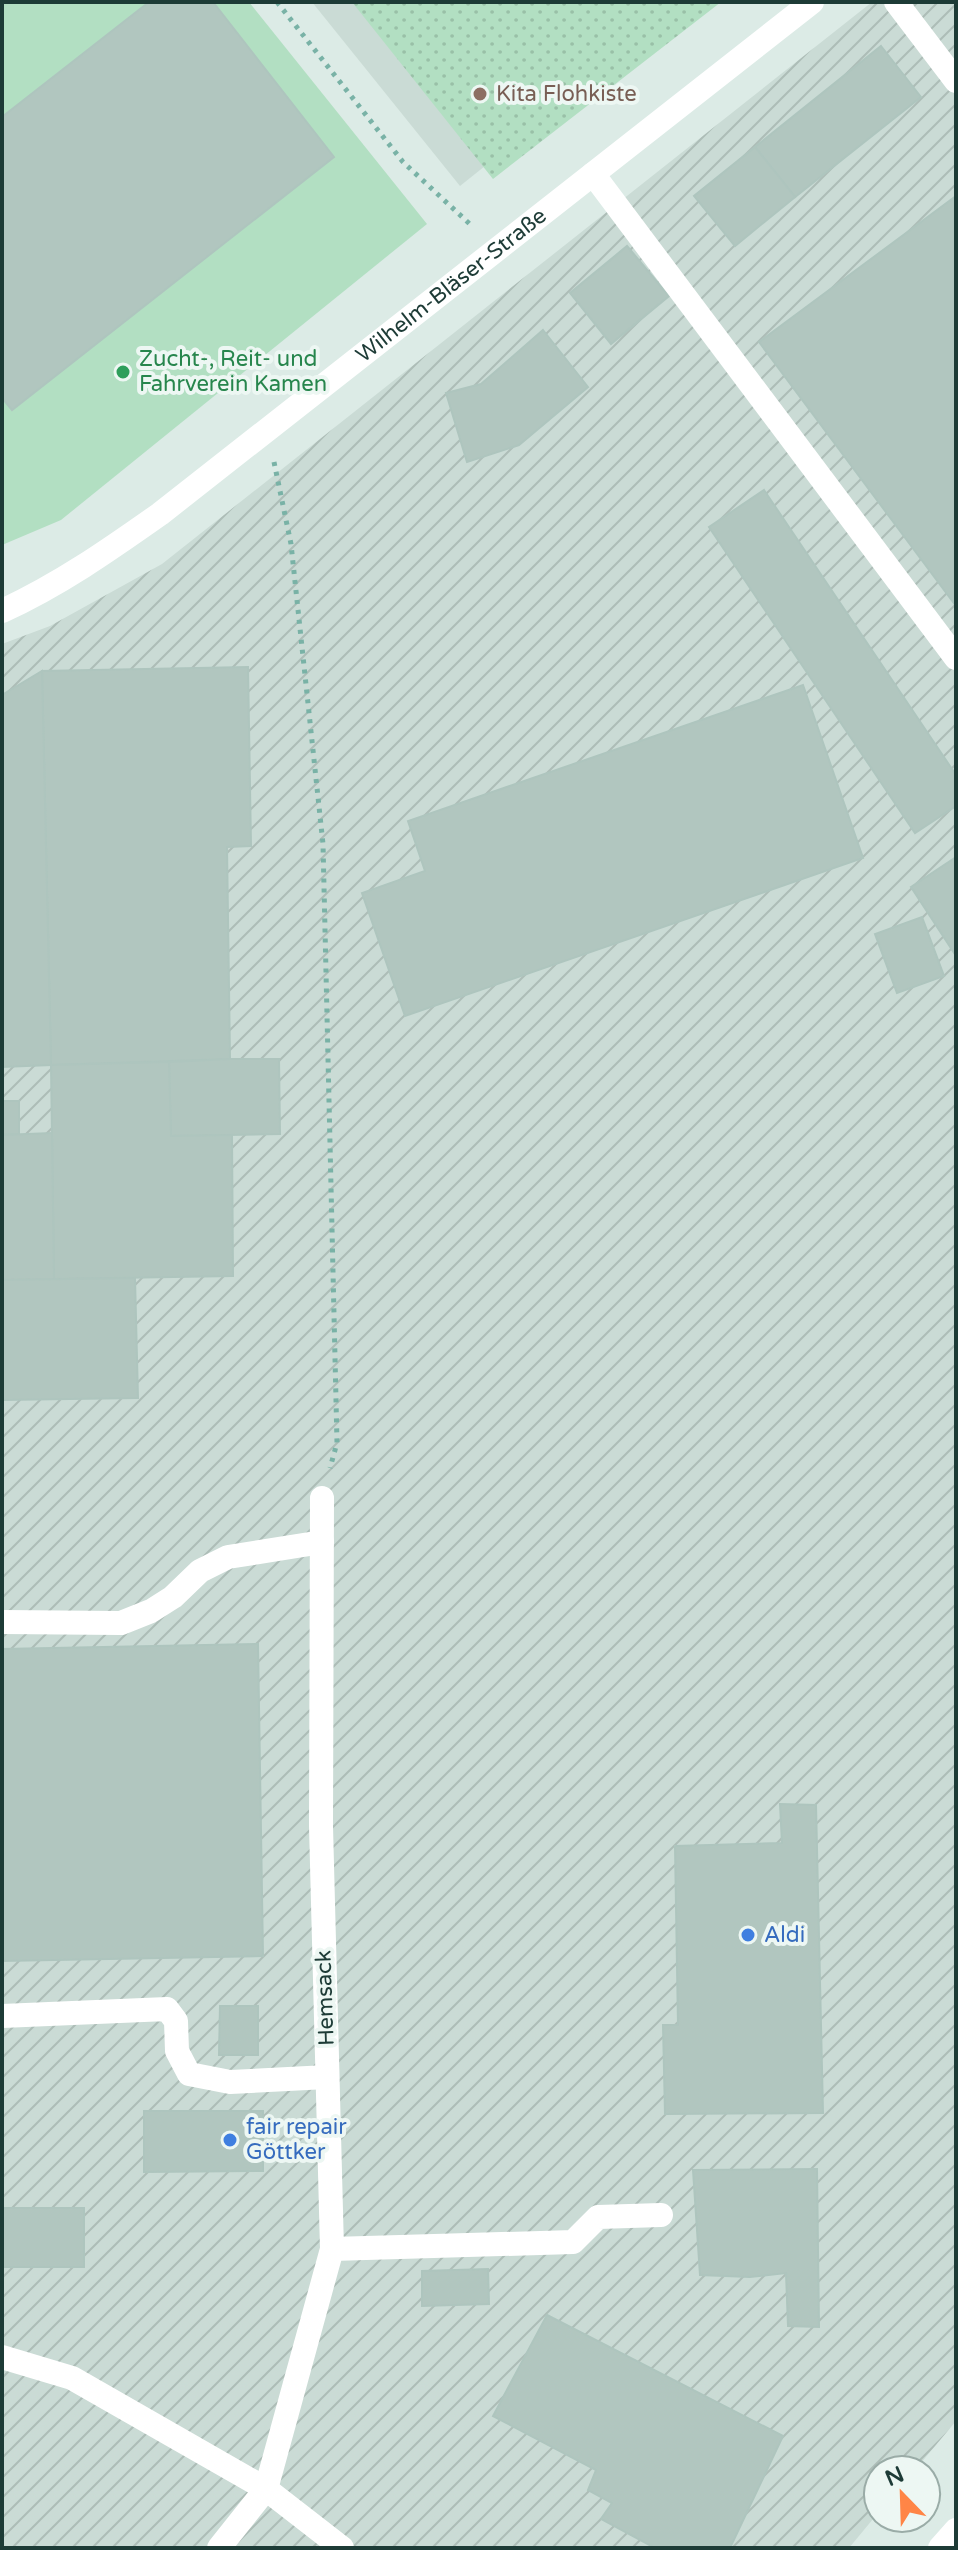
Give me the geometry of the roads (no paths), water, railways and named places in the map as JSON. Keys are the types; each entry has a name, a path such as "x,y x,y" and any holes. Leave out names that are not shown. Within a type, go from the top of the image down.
{"street":[{"name":"Wilhelm-Bläser-Straße","path":"2,611 33,597 95,560 160,514 812,2"},
{"path":"896,2 956,81"},
{"path":"593,174 956,658"},
{"name":"Hemsack","path":"219,2548 266,2489 332,2249 321,1826 322,1498"},
{"path":"2,1622 121,1623 151,1611 173,1597 200,1571 228,1557 322,1542"},
{"path":"2,2016 167,2009 176,2021 177,2051 189,2074 230,2082 327,2077"},
{"path":"332,2249 573,2242 598,2217 661,2215"},
{"path":"2,2357 72,2378 266,2489 342,2548"},
{"path":"940,2548 956,2530"}],"place":[{"name":"Kita Flohkiste","path":"480,94"},
{"name":"Zucht-, Reit- und Fahrverein Kamen","path":"123,372"},
{"name":"Aldi","path":"748,1935"},
{"name":"fair repair Göttker","path":"230,2140"}]}
